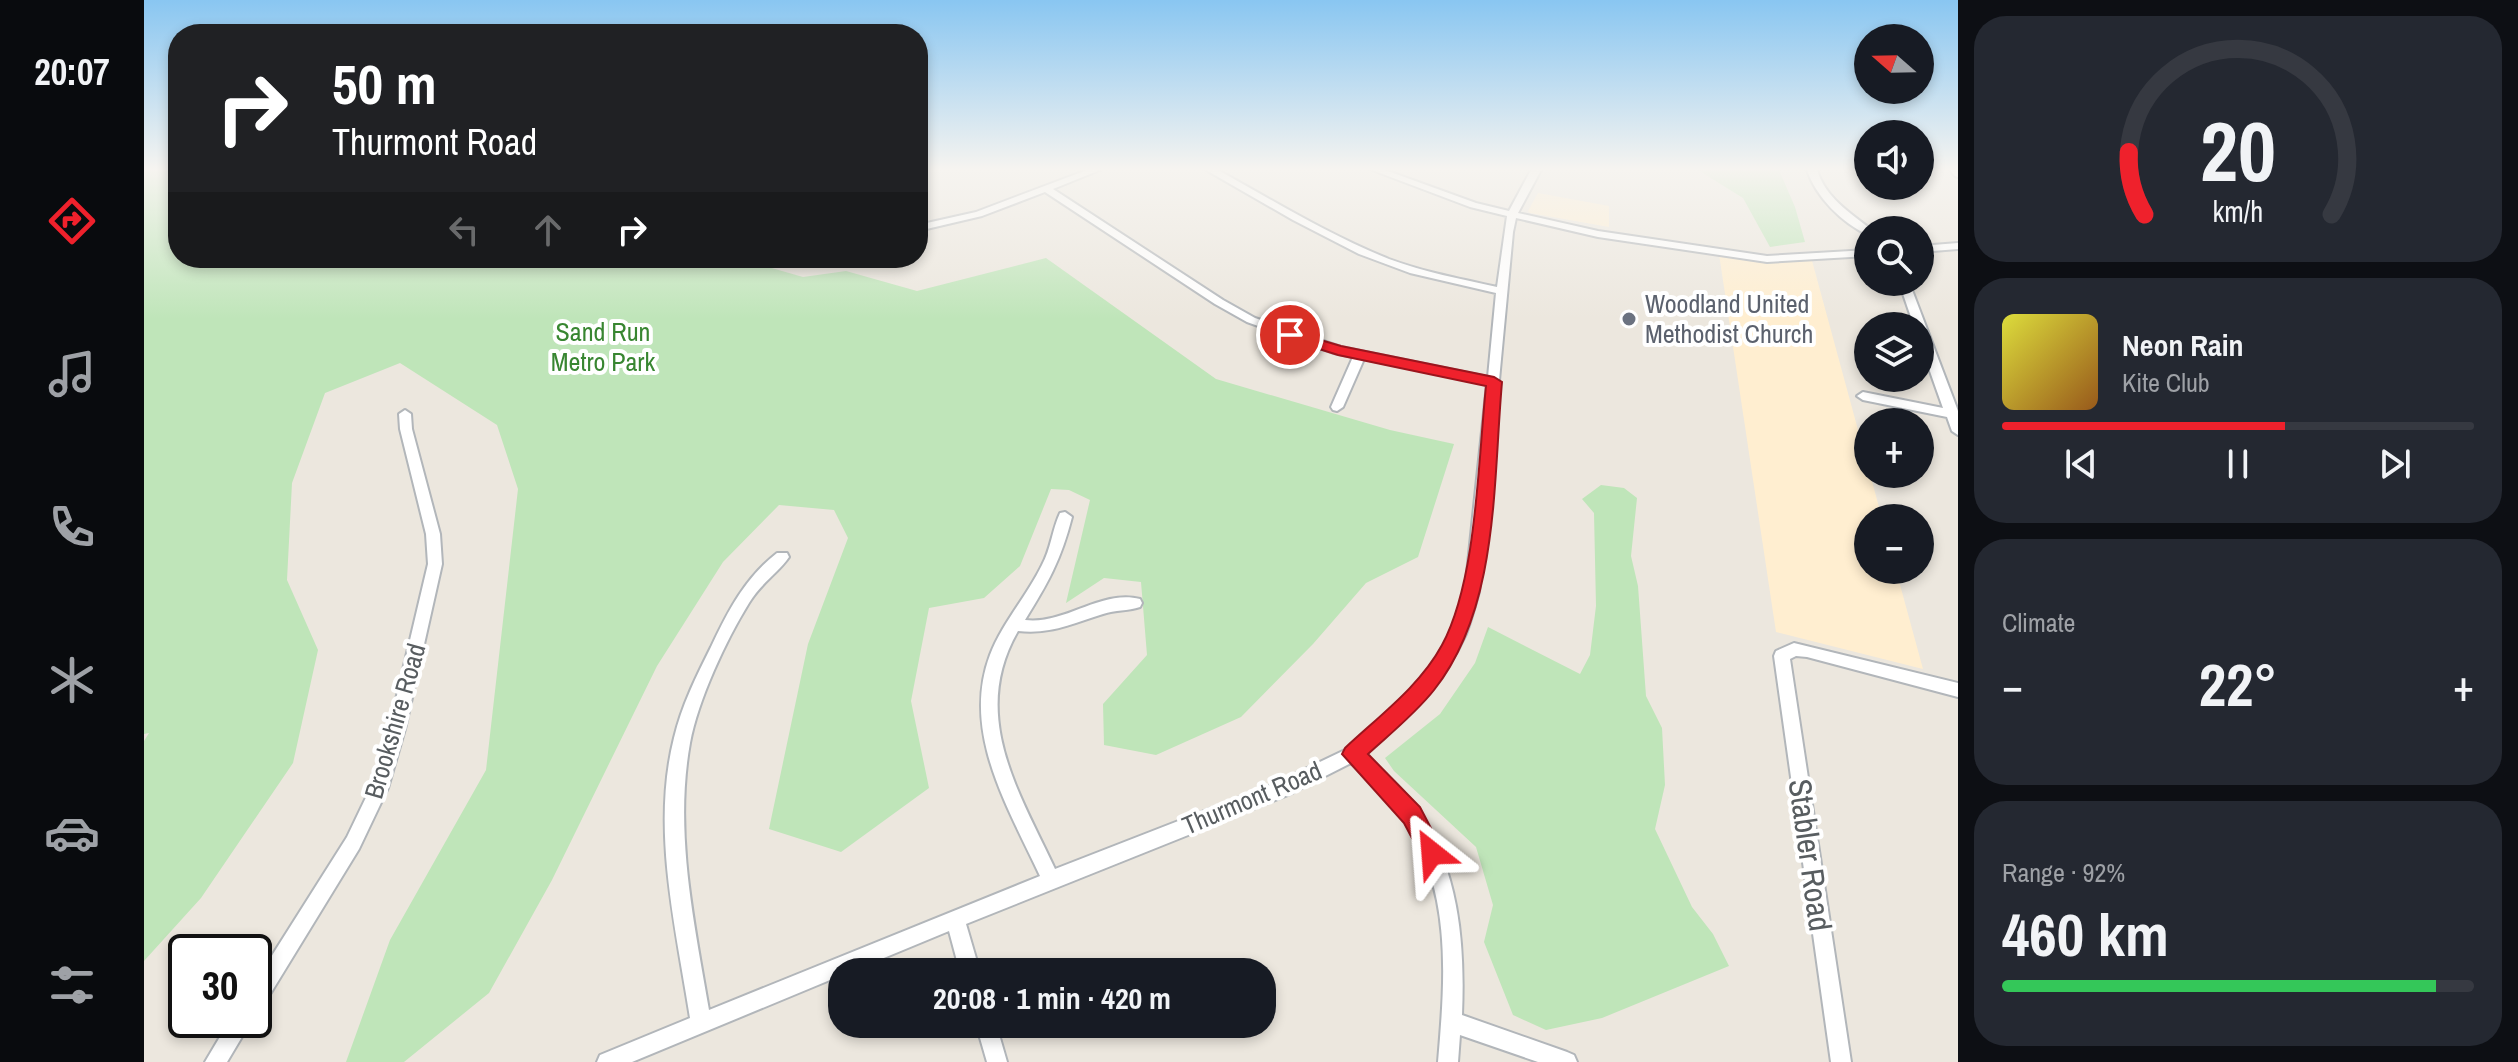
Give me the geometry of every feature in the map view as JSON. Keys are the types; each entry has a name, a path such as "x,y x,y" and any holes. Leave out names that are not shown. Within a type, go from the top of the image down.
{"street":[{"path":"928,226 955,220"},
{"path":"1093,220 1251,320 1311,342 1360,355 1494,382"},
{"path":"1304,220 1371,255 1433,276 1503,291"},
{"name":"Thurmont Road","path":"607,1062 1282,789 1353,754 1426,685 1449,651 1464,617 1476,567 1511,220"},
{"path":"1532,220 1595,234 1722,255 1785,258 1854,254"},
{"path":"1934,248 1958,246"},
{"path":"1337,407 1360,355"},
{"path":"1934,361 1955,414 1958,431"},
{"path":"1863,396 1955,414"},
{"name":"Brookshire Road","path":"272,973 353,843 379,788 397,729 435,564 433,534 406,429 405,414"},
{"path":"1051,880 1000,765 989,728 989,684 998,654 1055,555 1065,517"},
{"path":"701,1023 676,850 673,810 678,758 693,702 742,598 764,569 782,557"},
{"path":"1015,625 1034,629 1052,627 1103,608 1135,603"},
{"name":"Stabler Road","path":"1841,1062 1782,656 1790,651 1807,651 1958,690"},
{"path":"1353,754 1412,815 1439,869 1451,916 1448,1062"},
{"path":"955,919 966,958"},
{"path":"1451,1021 1567,1062"},
{"path":"215,1062 230,1038"},
{"path":"990,1038 997,1062"}],"shaded area":[{"path":"1567,220 1609,220 1609,227"},
{"path":"1719,254 1767,259 1811,257 1854,415 1854,488 1874,488 1878,504 1854,504 1854,584 1900,584 1923,669 1776,632"}],"green space":[{"name":"Sand Run Metro Park","path":"144,220 168,220 168,268 772,268 803,277 846,271 917,291 1046,258 1216,379 1390,430 1454,444 1418,557 1366,583 1313,644 1241,717 1156,755 1104,745 1103,704 1147,655 1141,582 1104,578 1066,603 1090,500 1069,490 1051,489 1020,566 984,598 929,608 911,701 929,788 841,852 769,829 808,644 848,538 834,510 779,505 723,562 657,666 552,880 489,993 404,1062 346,1062 390,940 486,770 518,489 497,425 400,363 325,393 292,483 287,580 318,650 293,763 201,898 144,961 144,741 149,733 144,734"},
{"path":"1755,220 1799,220 1805,242 1770,247"},
{"path":"1601,485 1624,488 1637,498 1631,556 1638,586 1646,696 1662,728 1665,785 1655,829 1692,907 1713,934 1729,966 1602,1018 1546,1030 1513,1015 1484,942 1493,905 1476,847 1394,771 1385,758 1440,714 1475,663 1488,627 1580,674 1590,655 1596,606 1594,513 1582,499"}],"place":[{"name":"Woodland United Methodist Church","path":"1629,319"}],"route":[{"path":"1290,335 1338,350 1494,382 1476,567 1472,592 1458,634 1426,685 1394,719 1353,754 1412,815 1432,853"}]}
